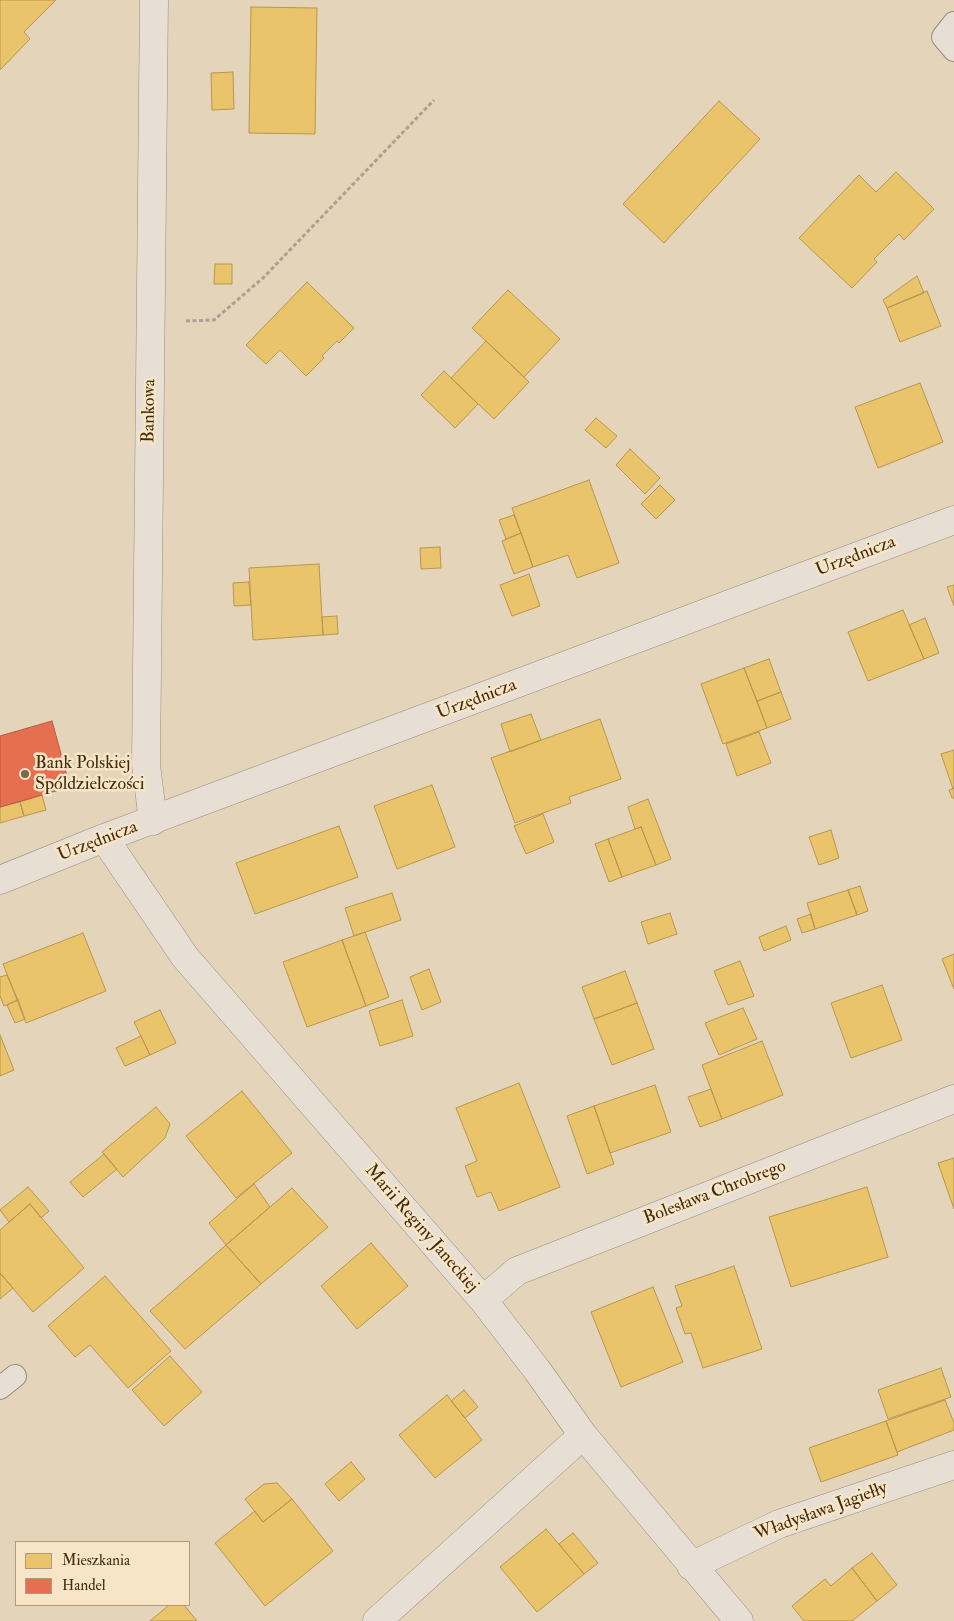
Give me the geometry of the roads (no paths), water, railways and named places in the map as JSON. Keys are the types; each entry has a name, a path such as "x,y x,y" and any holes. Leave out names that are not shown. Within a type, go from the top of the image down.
{"street":[{"name":"Bankowa","path":"152,821 146,765 154,0"},
{"name":"Urzędnicza","path":"0,880 104,838 954,520"},
{"name":"Marii Reginy Janeckiej","path":"104,838 185,957 483,1300 537,1370 583,1435 739,1621"},
{"name":"Bolesława Chrobrego","path":"483,1300 517,1271 954,1099"},
{"path":"377,1621 583,1435"},
{"name":"Władysława Jagiełły","path":"691,1566 779,1524 954,1465"}],"lane":[{"path":"954,23 943,37 954,50"}],"place":[{"name":"Bank Polskiej Spóldzielczości","path":"25,774"}]}
